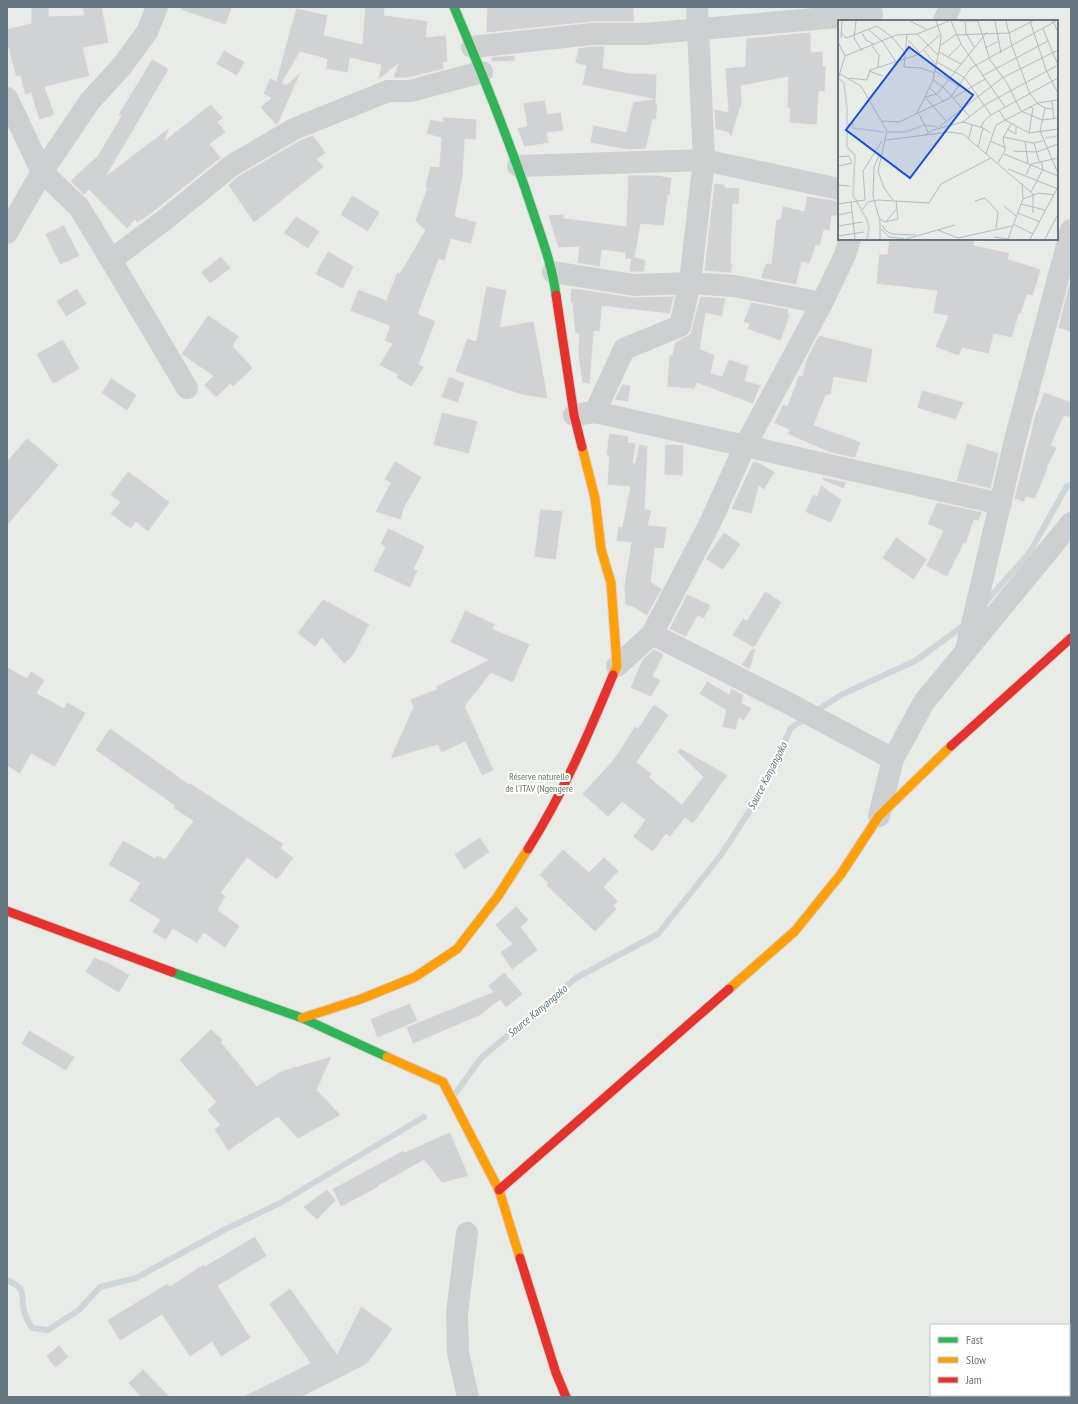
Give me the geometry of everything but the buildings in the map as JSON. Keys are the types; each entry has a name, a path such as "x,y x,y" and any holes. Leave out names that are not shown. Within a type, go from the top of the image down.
{"street":[{"path":"7,233 42,172 90,101 122,66 147,32 157,7"},
{"path":"454,7 472,47 518,166 553,272 574,415 595,498 601,549 611,583 617,666"},
{"path":"944,20 950,7"},
{"path":"472,47 592,34 644,34 697,18 871,14"},
{"path":"595,412 624,350 680,326 690,283 704,160 697,18"},
{"path":"111,260 167,218 231,166 294,129 388,91 410,91 482,72"},
{"path":"7,99 42,172 79,208 187,388"},
{"path":"518,166 704,160 838,189"},
{"path":"966,650 1015,440 1071,229 1058,225"},
{"path":"302,1018 361,999 415,977 457,949 498,896 546,821 581,752 617,666 652,634 710,523 745,446 822,303 845,256 850,240"},
{"path":"553,272 634,285 690,283 734,286 822,303"},
{"path":"574,415 595,412 1001,504"},
{"path":"879,816 892,759 924,702 1071,524"},
{"path":"652,634 788,703 892,759"},
{"path":"499,1190 796,931 841,874 879,816 968,730 1071,638"},
{"path":"7,911 131,958 302,1018 443,1082 499,1190 556,1373 566,1397"},
{"path":"467,1233 457,1313 458,1353 468,1397"},
{"path":"556,1373 558,1397"}],"green space":[{"name":"Réserve naturelle de l'ITAV (Ngengere","path":"7,7 1071,7 1071,1397 7,1397"}],"waterway":[{"name":"Source Kanyangoko","path":"984,604 1030,552 1067,486 1071,485"},
{"name":"Source Kanyangoko","path":"814,712 843,694 915,661 966,624"},
{"name":"Source Kanyangoko","path":"455,1094 481,1058 576,978 658,934 721,855 760,795 791,728 806,718"},
{"path":"7,1280 14,1283 21,1289 25,1313 32,1328 48,1330 79,1310 100,1287 136,1278 224,1230 280,1203 424,1117"}],"traffic: fast":[{"path":"454,7 495,106 523,181 546,250 556,295"},
{"path":"172,972 302,1018 387,1057"}],"traffic: slow":[{"path":"582,447 595,498 601,549 611,583 617,666 613,675"},
{"path":"729,989 795,931 841,874 879,816 951,746"},
{"path":"302,1018 361,999 415,977 457,949 498,896 528,849"},
{"path":"387,1057 443,1082 499,1190 520,1258"}],"traffic: jam":[{"path":"556,295 574,415 582,447"},
{"path":"951,746 1071,638"},
{"path":"528,849 564,786 613,675"},
{"path":"7,911 172,972"},
{"path":"499,1190 729,989"},
{"path":"520,1258 556,1373 566,1397"}]}
